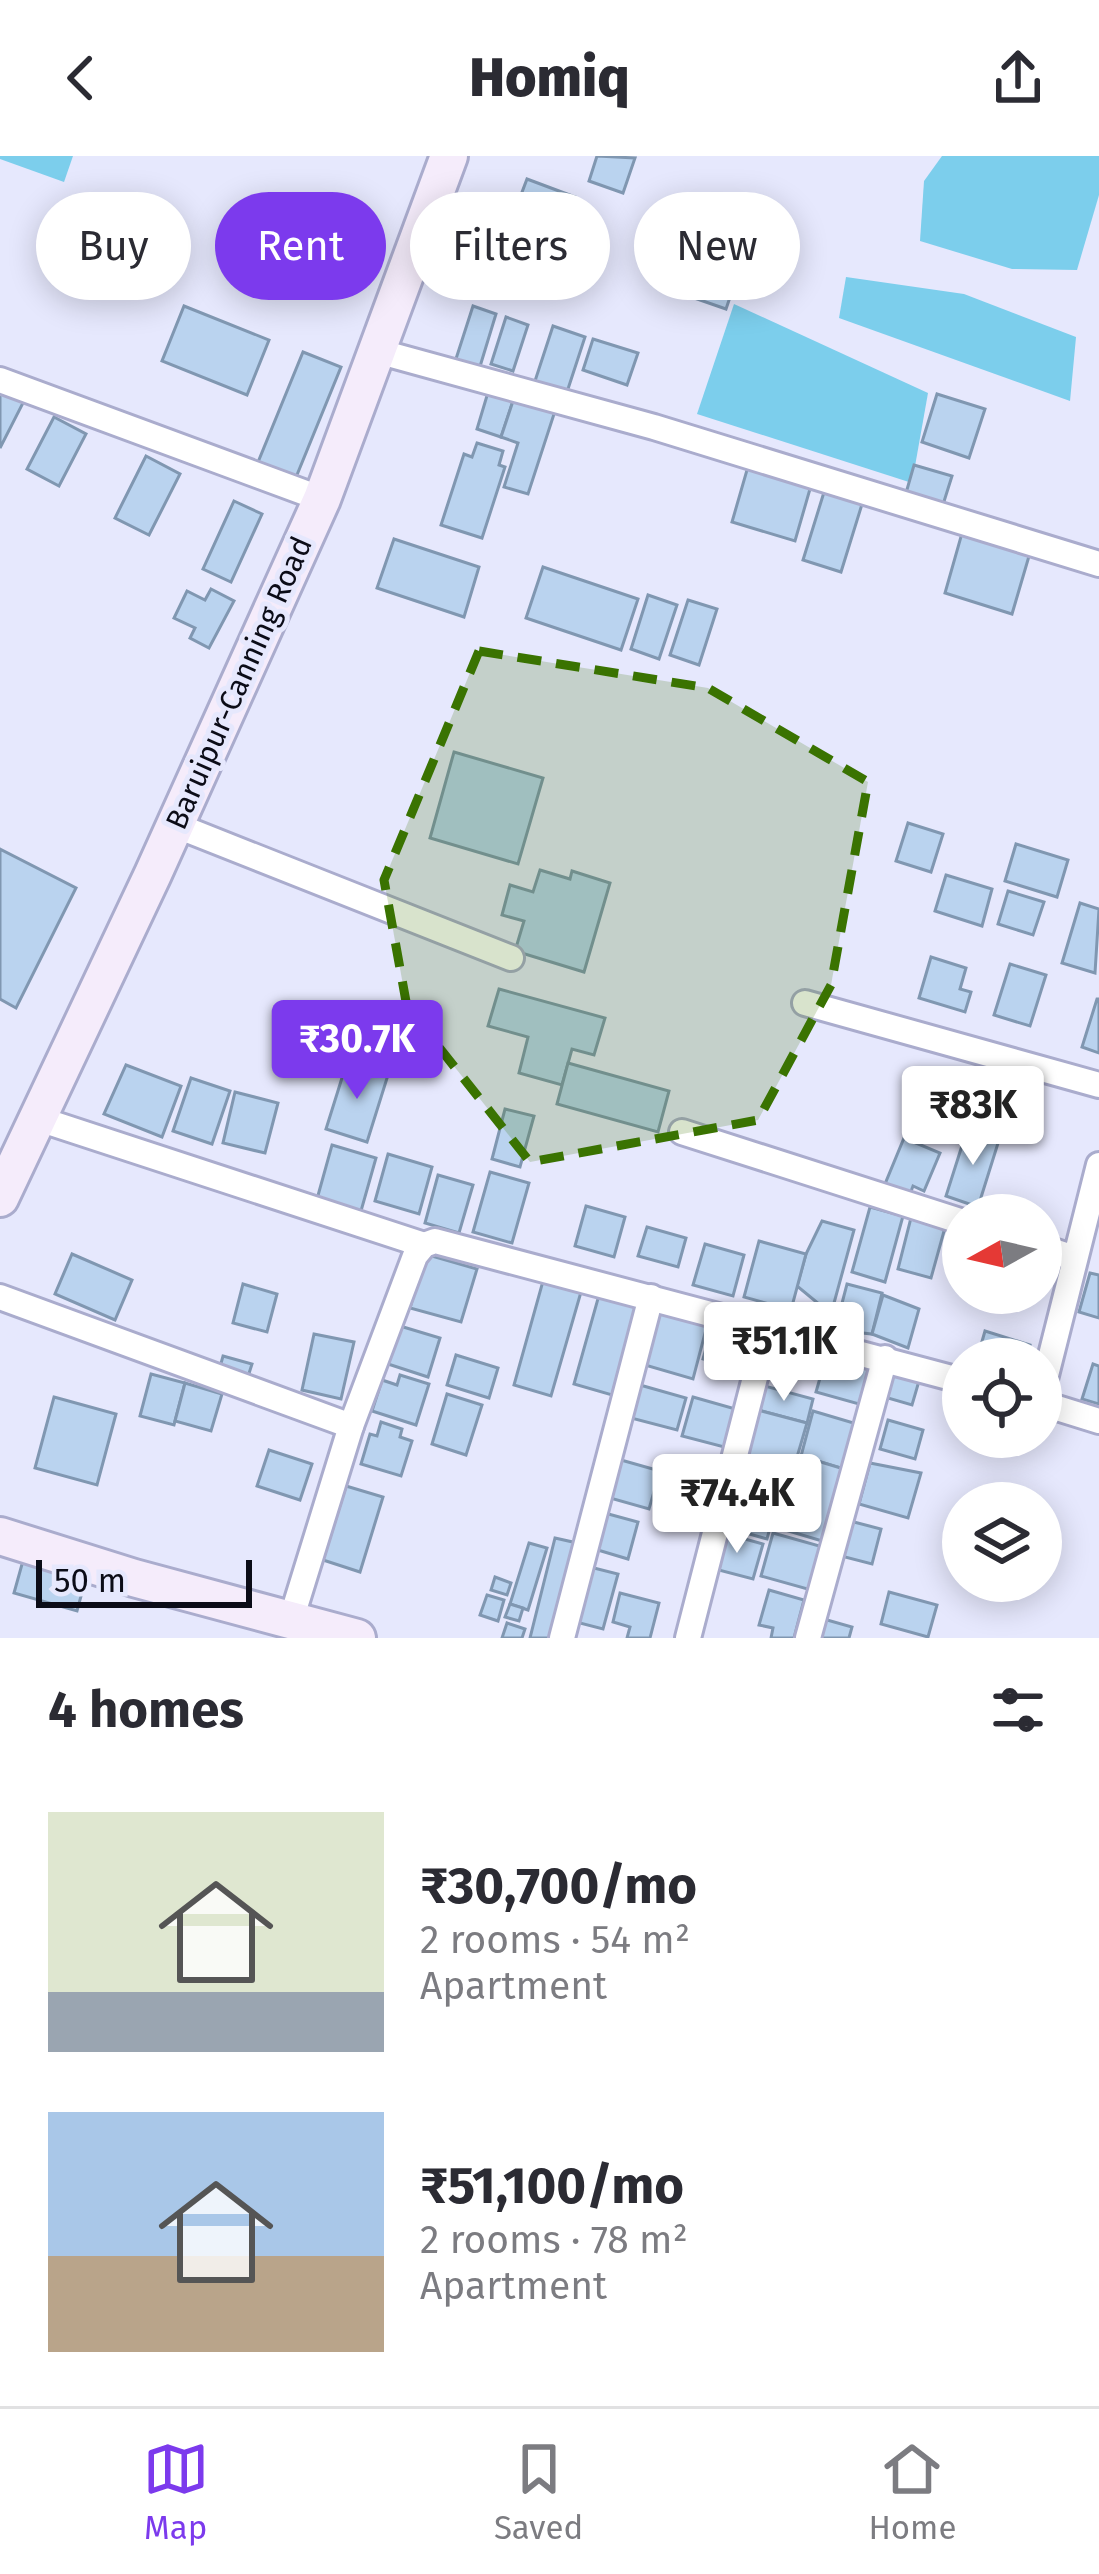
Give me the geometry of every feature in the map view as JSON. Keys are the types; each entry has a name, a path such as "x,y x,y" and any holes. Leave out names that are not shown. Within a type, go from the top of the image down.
{"main road":[{"name":"Baruipur-Canning Road","path":"0,1198 322,499 449,156"},
{"path":"0,1536 357,1638"}],"street":[{"path":"377,351 655,427 1099,564"},
{"path":"0,380 322,499"},
{"path":"175,825 511,958"},
{"path":"805,1004 1099,1085"},
{"path":"39,1119 424,1245 444,1241 942,1375"},
{"path":"682,1132 942,1215"},
{"path":"1055,1338 1099,1165"},
{"path":"291,1620 351,1426 415,1256 424,1245"},
{"path":"1062,1254 1074,1258"},
{"path":"562,1638 651,1297"},
{"path":"0,1298 351,1426"},
{"path":"688,1638 768,1328"},
{"path":"808,1638 885,1358"},
{"path":"1062,1407 1099,1421"}],"highlighted area":[{"path":"479,651 708,688 868,782 831,985 758,1120 530,1162 407,1007 384,880"}],"water":[{"path":"0,156 73,156 64,182"},
{"path":"942,156 1099,156 1099,195 1077,270 1012,269 920,241 924,181"},
{"path":"846,277 964,294 1076,337 1070,401 839,318"},
{"path":"734,304 928,393 912,483 697,414"}],"building":[{"path":"597,156 635,158 623,193 589,181"},
{"path":"527,179 562,192 522,192"},
{"path":"700,300 729,300 726,309"},
{"path":"184,306 269,340 247,395 162,361"},
{"path":"473,306 496,314 478,373 454,365"},
{"path":"506,317 528,325 513,371 491,364"},
{"path":"553,326 585,337 566,395 534,384"},
{"path":"593,339 638,353 627,385 583,370"},
{"path":"303,352 341,367 292,487 254,472"},
{"path":"0,386 25,399 0,448"},
{"path":"489,389 514,398 501,437 477,429"},
{"path":"937,394 985,409 969,458 922,442"},
{"path":"514,398 555,411 528,494 504,487 518,443 501,437"},
{"path":"54,417 86,434 59,486 27,469"},
{"path":"477,443 503,451 499,465 505,467 482,538 441,525 464,454 472,457"},
{"path":"146,456 180,474 149,535 115,518"},
{"path":"749,463 812,482 795,541 732,522"},
{"path":"914,465 952,476 941,511 904,500"},
{"path":"825,489 863,501 841,572 803,560"},
{"path":"234,501 262,514 231,582 203,569"},
{"path":"964,526 1032,546 1012,614 945,593"},
{"path":"394,539 479,567 464,617 377,588"},
{"path":"543,567 638,599 621,650 526,618"},
{"path":"211,589 234,601 209,648 190,638 195,628 174,618 187,591 205,600"},
{"path":"648,595 677,605 659,659 631,649"},
{"path":"688,600 717,609 699,665 670,655"},
{"path":"454,752 543,778 518,864 430,838"},
{"path":"908,823 943,834 931,872 896,861"},
{"path":"1016,844 1068,860 1057,897 1005,881"},
{"path":"0,849 76,888 16,1008 0,999"},
{"path":"540,870 570,879 572,871 610,883 584,972 515,951 524,921 502,915 510,885 533,892"},
{"path":"946,875 992,889 982,926 935,911"},
{"path":"1008,891 1044,902 1033,935 998,924"},
{"path":"1080,903 1099,909 1095,973 1062,963"},
{"path":"931,957 966,968 960,989 971,992 965,1012 919,998"},
{"path":"1010,964 1046,975 1030,1026 994,1015"},
{"path":"499,989 605,1018 594,1055 572,1049 562,1085 519,1073 528,1037 488,1026"},
{"path":"1099,999 1099,1053 1082,1047"},
{"path":"347,1062 388,1075 367,1142 326,1129"},
{"path":"568,1063 669,1091 658,1132 557,1104"},
{"path":"126,1065 181,1086 162,1137 104,1114"},
{"path":"191,1078 230,1091 212,1144 173,1131"},
{"path":"235,1092 278,1103 265,1153 223,1143"},
{"path":"505,1109 534,1116 520,1167 492,1159"},
{"path":"967,1130 999,1140 982,1194 947,1194"},
{"path":"904,1138 940,1153 924,1191 913,1186 910,1194 885,1184"},
{"path":"332,1145 376,1158 361,1211 317,1199"},
{"path":"388,1154 432,1167 419,1214 375,1201"},
{"path":"490,1172 529,1183 512,1243 473,1232"},
{"path":"438,1175 473,1185 459,1233 425,1223"},
{"path":"586,1206 625,1217 614,1257 575,1246"},
{"path":"870,1207 903,1216 885,1282 852,1272"},
{"path":"912,1214 942,1223 931,1278 898,1269"},
{"path":"822,1221 854,1230 831,1314 797,1286"},
{"path":"647,1227 686,1238 678,1267 638,1256"},
{"path":"759,1241 806,1254 791,1310 744,1297"},
{"path":"705,1244 744,1255 733,1296 693,1285"},
{"path":"72,1254 132,1280 115,1320 55,1294"},
{"path":"425,1254 477,1269 461,1322 410,1308"},
{"path":"1090,1273 1099,1275 1099,1318 1079,1312"},
{"path":"543,1281 581,1292 551,1396 514,1385"},
{"path":"243,1284 277,1294 267,1332 233,1323"},
{"path":"847,1284 882,1293 872,1334 835,1330"},
{"path":"599,1295 637,1306 612,1395 574,1384"},
{"path":"883,1295 919,1309 908,1348 872,1334"},
{"path":"660,1309 708,1322 693,1379 645,1365"},
{"path":"400,1326 440,1338 428,1377 388,1364"},
{"path":"712,1327 749,1337 740,1369 703,1359"},
{"path":"314,1334 354,1342 341,1399 302,1390"},
{"path":"456,1355 498,1368 489,1398 447,1385"},
{"path":"223,1356 252,1364 245,1386 217,1378"},
{"path":"826,1357 876,1371 866,1406 816,1392"},
{"path":"1093,1364 1099,1366 1099,1404 1082,1399"},
{"path":"887,1373 919,1381 912,1405 881,1396"},
{"path":"151,1374 185,1383 174,1425 140,1416"},
{"path":"400,1375 429,1384 416,1425 372,1411 382,1380 397,1385"},
{"path":"185,1383 222,1394 211,1431 175,1421"},
{"path":"640,1385 686,1398 677,1430 631,1418"},
{"path":"761,1385 813,1399 807,1423 754,1409"},
{"path":"447,1394 482,1405 466,1455 432,1444"},
{"path":"54,1397 116,1414 97,1485 35,1468"},
{"path":"693,1397 739,1410 728,1448 682,1436"},
{"path":"754,1409 807,1423 790,1481 738,1467"},
{"path":"813,1411 857,1424 844,1469 801,1456"},
{"path":"888,1420 923,1430 915,1459 880,1449"},
{"path":"381,1422 402,1429 400,1437 412,1441 401,1476 361,1464 370,1434 377,1436"},
{"path":"269,1450 312,1464 300,1500 257,1486"},
{"path":"801,1456 844,1469 829,1543 785,1530"},
{"path":"614,1458 660,1471 649,1509 603,1496"},
{"path":"870,1463 921,1473 908,1518 859,1504"},
{"path":"732,1485 778,1498 767,1539 721,1526"},
{"path":"346,1486 383,1497 360,1572 323,1560"},
{"path":"601,1512 638,1522 628,1559 591,1548"},
{"path":"850,1521 881,1529 872,1564 841,1556"},
{"path":"720,1532 763,1544 753,1579 711,1568"},
{"path":"773,1533 823,1547 811,1590 761,1576"},
{"path":"555,1538 577,1543 554,1638 530,1638"},
{"path":"529,1543 547,1548 528,1610 510,1604"},
{"path":"24,1557 87,1574 77,1611 14,1593"},
{"path":"586,1566 618,1574 603,1629 572,1621"},
{"path":"495,1577 511,1583 507,1595 491,1590"},
{"path":"769,1590 804,1600 794,1638 771,1638 773,1628 759,1625"},
{"path":"889,1592 937,1605 928,1637 881,1624"},
{"path":"620,1593 659,1603 650,1638 627,1638 630,1627 613,1622"},
{"path":"487,1595 504,1600 498,1621 480,1615"},
{"path":"510,1604 523,1608 519,1621 505,1617"},
{"path":"813,1616 852,1627 849,1638 807,1638"},
{"path":"507,1623 525,1629 522,1638 502,1638"}]}
